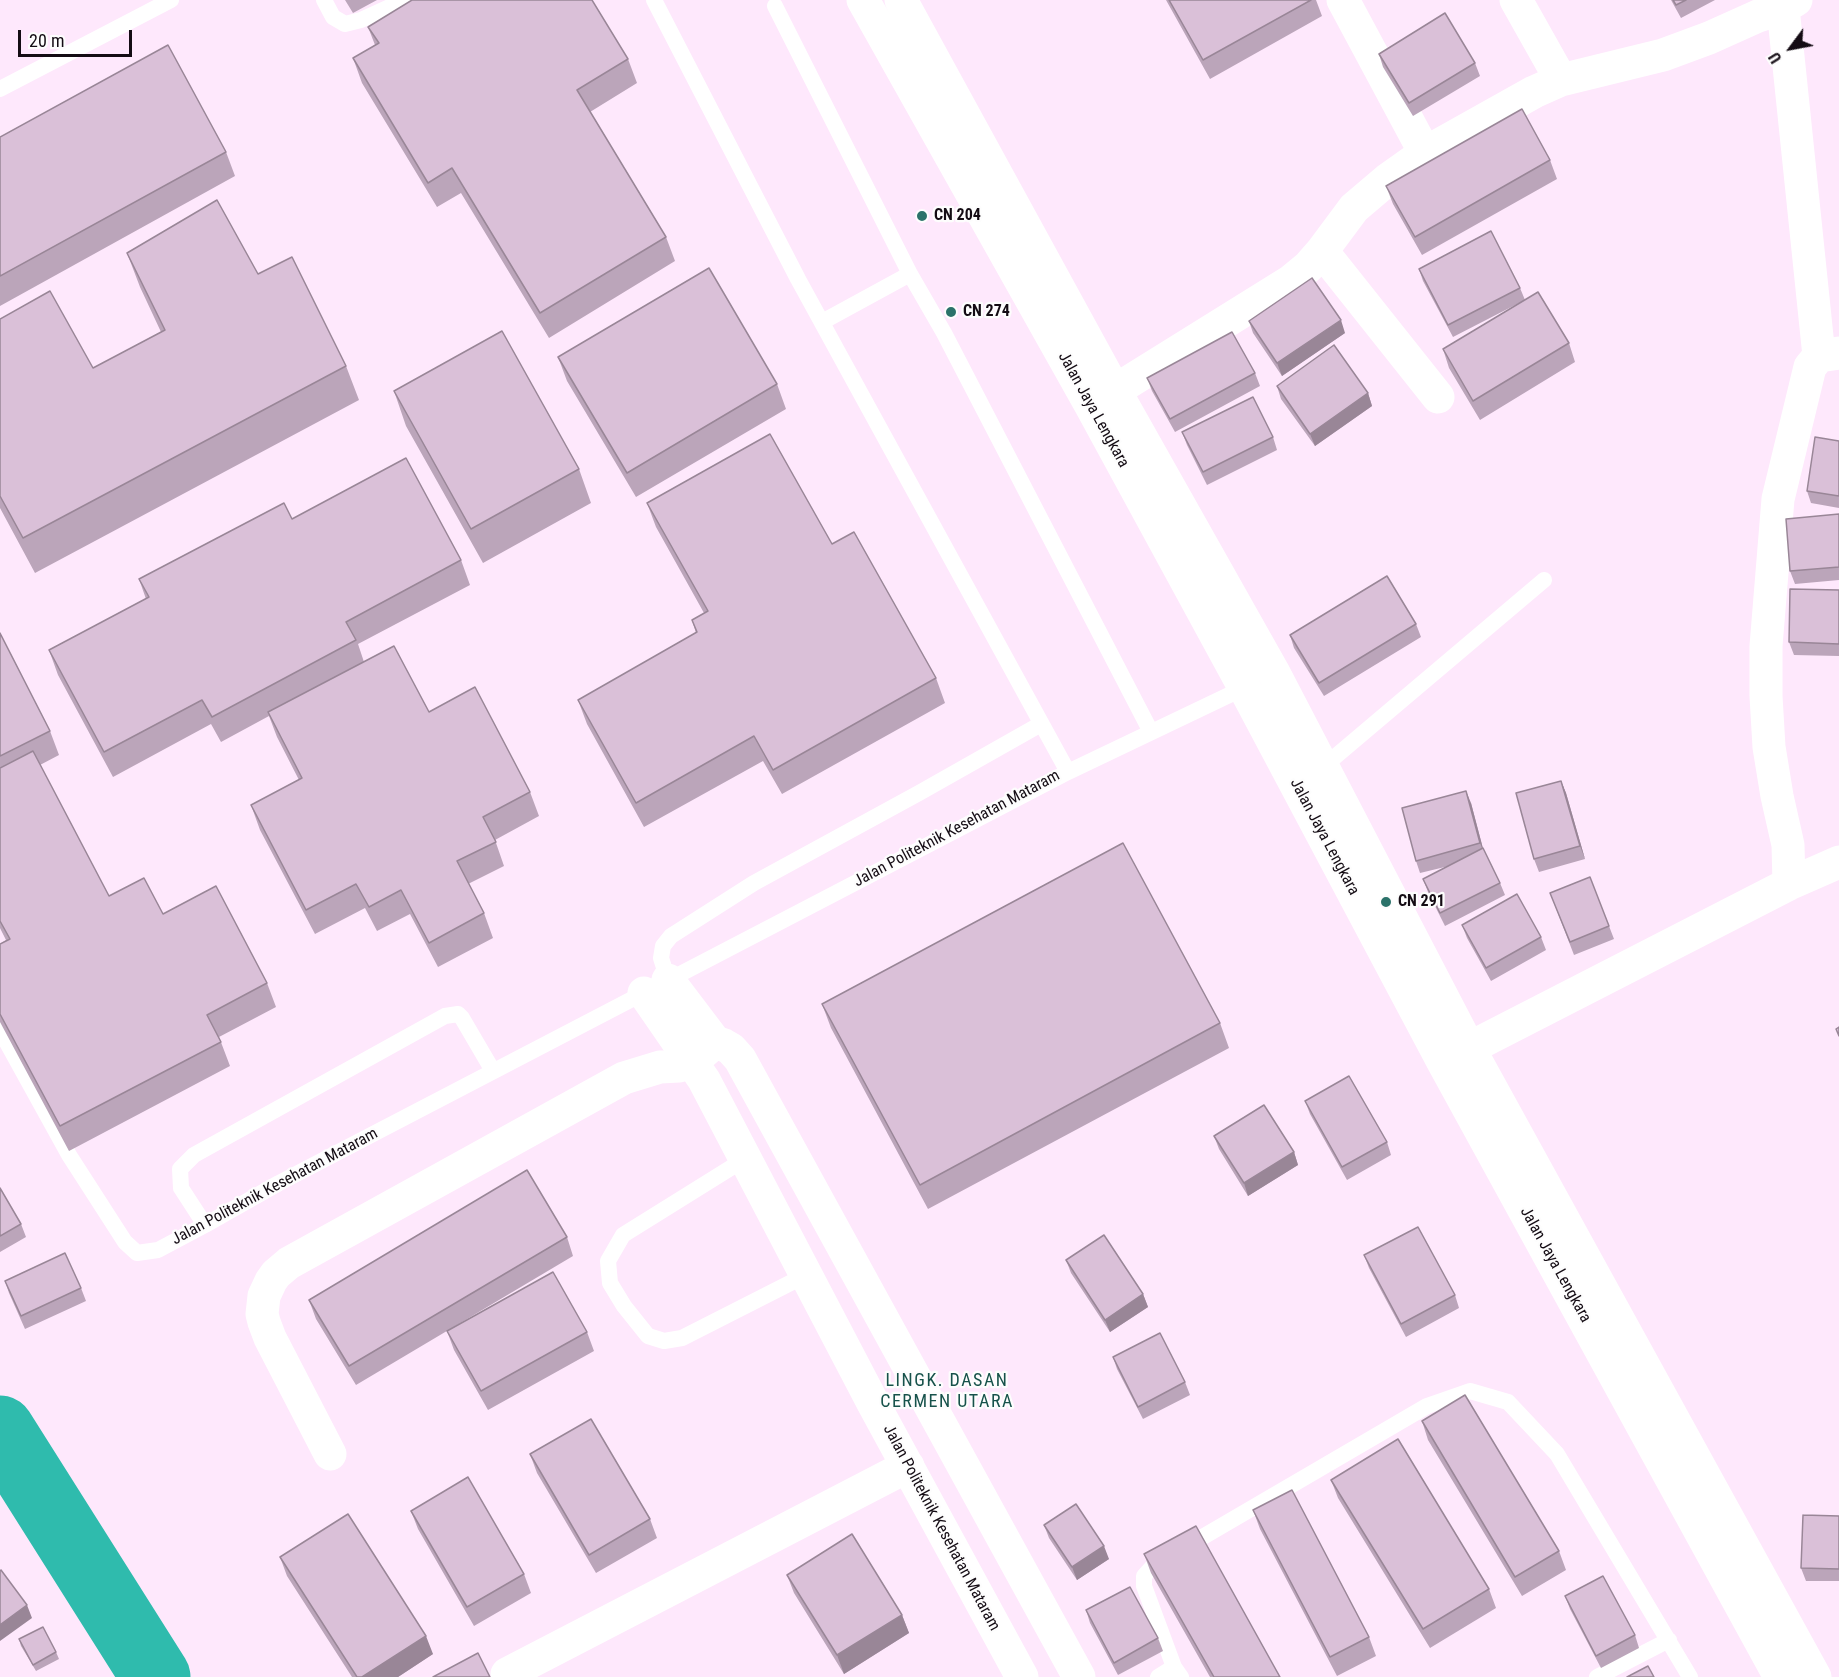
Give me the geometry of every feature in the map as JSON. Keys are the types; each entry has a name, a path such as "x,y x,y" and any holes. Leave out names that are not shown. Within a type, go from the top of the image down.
{"street":[{"name":"Jalan Jaya Lengkara","path":"863,0 1103,398 1274,673 1323,767 1456,1055 1780,1677"},
{"name":"Jalan Jaya Lengkara","path":"901,0 1103,398 1244,687 1815,1677"},
{"path":"1342,0 1425,153"},
{"path":"1516,0 1561,80"},
{"path":"1103,398 1273,294 1308,267 1354,208 1386,180 1425,153 1534,92 1561,80 1663,55 1709,38 1787,3 1829,355 1810,367 1778,499 1766,646 1769,747 1788,845 1789,884"},
{"path":"1322,251 1438,397"},
{"path":"1456,1055 1789,884 1839,862"},
{"path":"656,986 703,1052"},
{"path":"330,1455 264,1322 262,1314 264,1296 276,1274 289,1263 624,1078 660,1067 679,1066 703,1052 724,1045 740,1059 1079,1677"},
{"name":"Jalan Politeknik Kesehatan Mataram","path":"703,1052 704,1080 873,1403 1022,1677"},
{"path":"873,1403 917,1379"},
{"path":"507,1674 908,1466"}],"lane":[{"path":"0,90 171,0"},
{"path":"324,0 333,17 345,24 361,20 405,0"},
{"path":"654,0 792,268 1068,772"},
{"path":"775,6 910,274 944,333 1151,732"},
{"path":"822,322 910,274"},
{"path":"1323,767 1544,580"},
{"name":"Jalan Politeknik Kesehatan Mataram","path":"0,1030 69,1155 125,1242 137,1253 158,1250 289,1178 1068,772 1274,673"},
{"path":"656,986 663,946 671,936 754,883 919,794 1041,723"},
{"path":"205,1226 181,1188 180,1169 194,1155 445,1016 458,1014 462,1018 493,1071"},
{"path":"745,1159 623,1235 608,1261 610,1283 624,1306 648,1336 664,1341 682,1338 806,1275"},
{"path":"1158,1677 1178,1672 1144,1586 1144,1576 1154,1566 1427,1406 1470,1391 1508,1402 1557,1454 1690,1677"},
{"path":"1597,1677 1668,1640"}],"building":[{"path":"412,0 592,0 628,59 577,90 666,237 540,313 452,168 428,183 353,58 379,43 368,27"},
{"path":"1169,0 1311,0 1203,60"},
{"path":"1673,0 1686,0 1676,5"},
{"path":"1445,13 1475,63 1409,103 1379,54"},
{"path":"168,45 226,152 0,276 0,137"},
{"path":"1522,109 1550,160 1415,237 1386,186"},
{"path":"217,200 258,274 292,257 346,366 23,538 0,496 0,319 50,291 93,368 165,330 127,253"},
{"path":"1491,231 1520,288 1448,325 1419,269"},
{"path":"709,268 777,384 627,473 558,357"},
{"path":"1312,278 1341,320 1277,363 1249,321"},
{"path":"1538,292 1569,343 1473,401 1443,349"},
{"path":"502,331 579,469 471,529 394,391"},
{"path":"1232,332 1255,373 1170,419 1147,378"},
{"path":"1334,345 1368,393 1310,434 1277,386"},
{"path":"1253,397 1273,437 1203,472 1182,432"},
{"path":"770,434 832,544 854,532 936,678 773,770 754,736 636,803 578,700 697,632 692,620 708,611 647,503"},
{"path":"1815,437 1839,441 1839,496 1807,491"},
{"path":"406,458 461,560 346,622 356,640 212,717 202,700 104,752 49,650 149,597 139,579 284,503 292,519"},
{"path":"1839,514 1839,567 1790,571 1786,519"},
{"path":"1387,576 1416,624 1319,683 1290,635"},
{"path":"1790,589 1839,590 1839,644 1789,642"},
{"path":"0,633 50,731 0,756"},
{"path":"394,646 429,712 475,687 530,792 483,817 496,842 457,861 484,913 429,943 401,890 369,907 356,884 306,910 251,805 302,778 268,712"},
{"path":"33,751 109,896 144,878 163,914 216,886 267,983 207,1015 221,1042 60,1126 0,1014 0,944 10,939 0,921 0,768"},
{"path":"1561,781 1580,846 1534,859 1516,793"},
{"path":"1466,791 1480,843 1416,861 1402,808"},
{"path":"1123,843 1220,1023 920,1185 822,1004"},
{"path":"1483,848 1500,883 1440,913 1423,879"},
{"path":"1590,877 1609,926 1570,942 1550,893"},
{"path":"1517,894 1541,937 1486,968 1462,925"},
{"path":"1349,1076 1387,1142 1342,1167 1305,1101"},
{"path":"1264,1105 1294,1152 1244,1183 1214,1136"},
{"path":"527,1170 567,1237 349,1366 309,1300"},
{"path":"0,1188 21,1224 0,1236"},
{"path":"1418,1227 1455,1295 1401,1324 1364,1255"},
{"path":"1104,1235 1143,1294 1105,1320 1066,1260"},
{"path":"65,1253 81,1288 21,1316 5,1281"},
{"path":"553,1272 587,1332 481,1391 447,1331"},
{"path":"1160,1333 1185,1382 1138,1407 1113,1357"},
{"path":"1465,1395 1559,1551 1515,1577 1422,1421"},
{"path":"591,1419 650,1519 589,1555 530,1454"},
{"path":"1398,1439 1489,1589 1423,1629 1331,1480"},
{"path":"468,1477 524,1574 467,1607 411,1511"},
{"path":"1292,1490 1369,1637 1330,1657 1253,1510"},
{"path":"1076,1504 1104,1546 1072,1567 1044,1525"},
{"path":"348,1514 426,1636 362,1677 357,1677 280,1557"},
{"path":"1803,1515 1839,1516 1839,1569 1801,1568"},
{"path":"1196,1526 1280,1677 1214,1677 1144,1554"},
{"path":"852,1534 902,1615 837,1655 787,1575"},
{"path":"0,1571 27,1605 0,1625"},
{"path":"1603,1576 1635,1635 1596,1656 1565,1596"},
{"path":"1130,1587 1158,1638 1114,1663 1086,1610"},
{"path":"43,1627 56,1652 33,1665 19,1639"},
{"path":"478,1653 490,1677 433,1677"},
{"path":"1648,1666 1654,1677 1627,1677"}],"waterway":[{"path":"0,1430 156,1677"}],"place":[{"name":"CN 204","path":"922,216"},
{"name":"CN 274","path":"951,312"},
{"name":"CN 291","path":"1386,902"}],"district":[{"name":"LINGK. DASAN CERMEN UTARA","path":"947,1391"}]}
